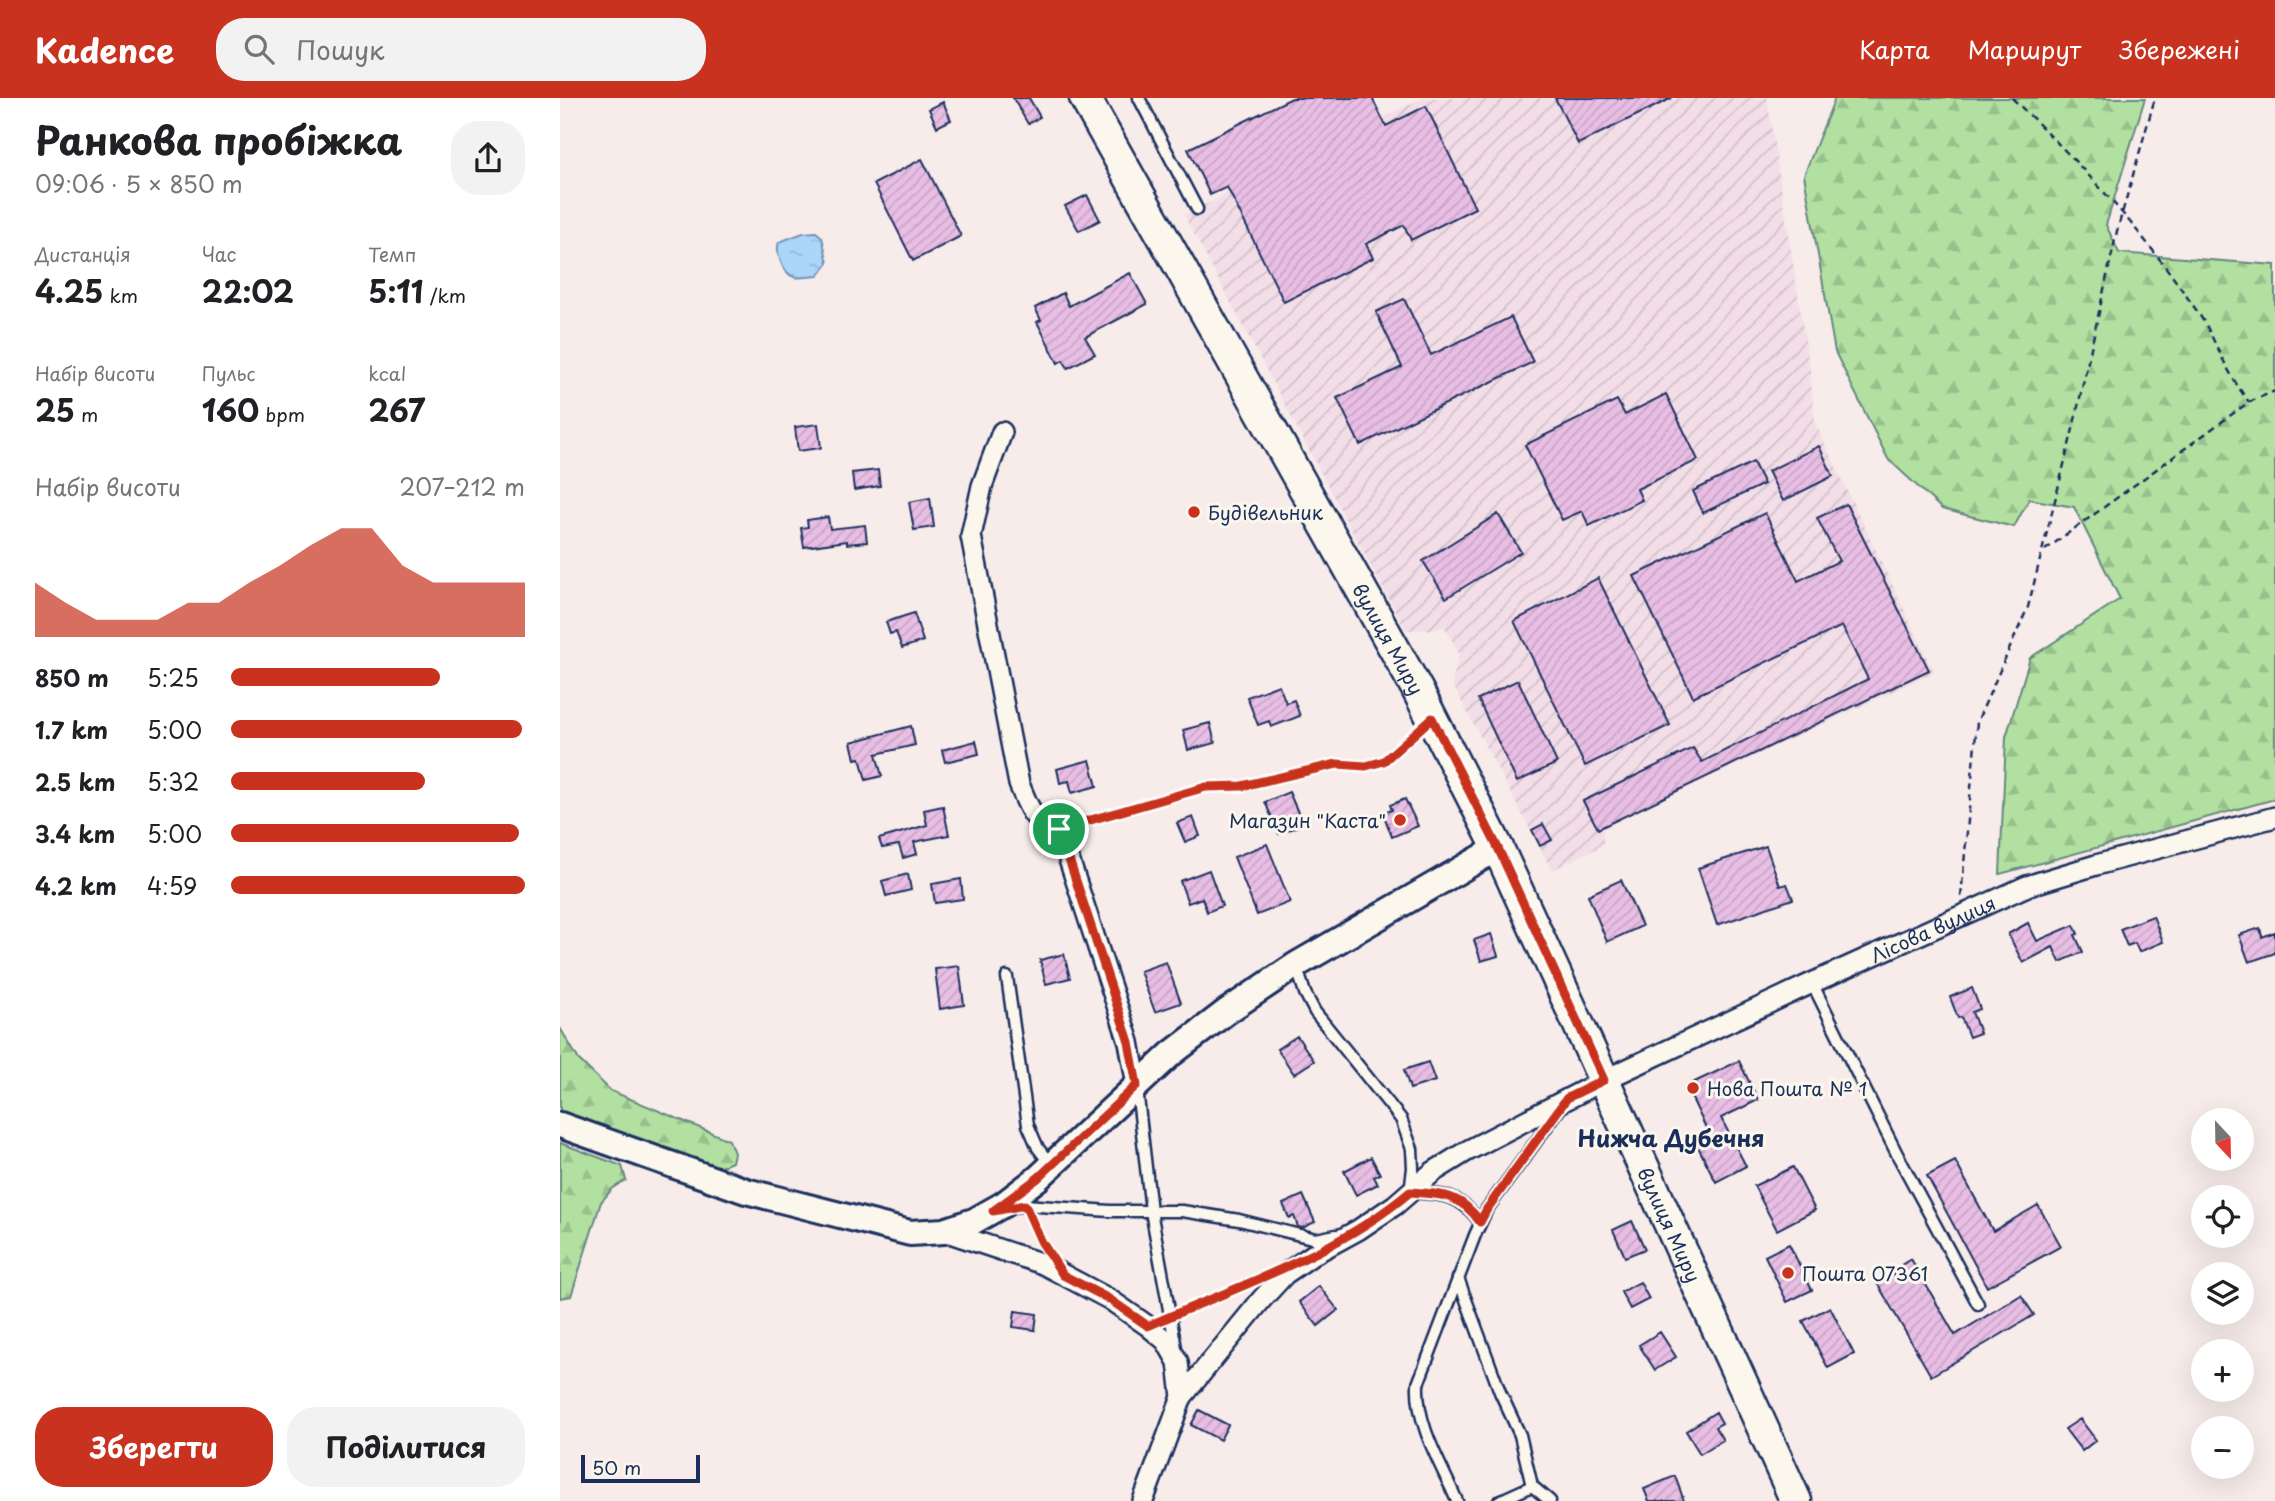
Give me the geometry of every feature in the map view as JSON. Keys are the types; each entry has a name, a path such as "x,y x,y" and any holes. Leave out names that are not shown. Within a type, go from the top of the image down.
{"main road":[{"name":"вулиця Миру","path":"1085,98 1362,588 1498,848 1796,1501"}],"street":[{"path":"1002,432 982,486 971,536 1019,784 1032,813 1043,826 1059,829 1129,1042 1137,1085"},
{"name":"Лісова вулиця","path":"1182,1396 1285,1274 1357,1230 1433,1172 1466,1151 1604,1080 1812,982 2027,886 2275,817"},
{"path":"560,1125 746,1191 910,1233 944,1231 993,1211 1038,1178 1171,1054 1226,1012 1296,965 1498,848"},
{"path":"944,1231 1043,1264 1109,1299 1166,1341 1178,1362 1182,1396 1143,1501"}],"lane":[{"path":"1139,98 1196,209"},
{"path":"1296,965 1305,993 1315,1012 1401,1119 1412,1149 1410,1192 1443,1194 1460,1200 1472,1210 1480,1222"},
{"path":"1007,976 1028,1125 1038,1148 1052,1166"},
{"path":"1812,982 1897,1154 1978,1304"},
{"path":"1137,1085 1151,1211 1178,1362"},
{"path":"1457,1501 1422,1420 1417,1400 1418,1384 1480,1222 1567,1098"},
{"path":"993,1211 1025,1205 1110,1211 1182,1211 1239,1220 1316,1239 1357,1230"},
{"path":"1458,1278 1495,1380 1520,1436 1532,1486 1550,1501"},
{"path":"1499,1501 1532,1486"}],"path":[{"path":"2012,98 2081,164 2147,242 2206,325 2236,386 2249,402"},
{"path":"1959,916 1977,722 2028,607 2122,215 2155,98"},
{"path":"2043,551 2249,402 2275,391"},
{"path":"1059,829 1206,787 1242,786 1337,764 1366,766 1384,761 1432,718"},
{"path":"1025,1205 1041,1241 1063,1275"},
{"path":"1171,1316 1266,1275"}],"shaded area":[{"path":"1423,98 1767,98 1810,371 1815,423 1934,672 1603,827 1603,845 1552,870 1452,684 1459,653 1444,626 1434,630 1406,630 1184,215"}],"green space":[{"path":"1835,98 2145,98 2106,225 2119,253 2275,265 2275,799 2000,874 2006,737 2030,658 2120,599 2074,507 2029,499 2014,527 1942,509 1888,459 1835,352 1804,175"},
{"path":"560,1028 579,1060 611,1091 729,1140 734,1153 732,1162 718,1168 560,1111"},
{"path":"560,1143 622,1166 626,1180 612,1189 601,1202 571,1296 560,1298"}],"water":[{"path":"816,232 822,237 828,263 818,276 803,278 790,275 781,262 779,242 803,233"}],"building":[{"path":"1013,98 1029,98 1040,117 1028,124"},
{"path":"1292,98 1372,98 1386,126 1426,106 1475,208 1411,240 1404,225 1366,244 1373,258 1284,302 1227,187 1210,195 1188,149"},
{"path":"1555,98 1672,98 1578,144"},
{"path":"943,102 951,120 937,127 929,109"},
{"path":"922,159 961,236 913,261 874,184"},
{"path":"1087,195 1100,220 1079,231 1065,206"},
{"path":"1130,273 1147,304 1085,337 1095,354 1068,368 1063,360 1058,363 1037,322 1041,320 1035,308 1063,293 1069,306"},
{"path":"1404,299 1431,355 1511,317 1533,362 1360,445 1337,398 1402,367 1376,312"},
{"path":"1666,394 1698,460 1637,489 1642,500 1589,526 1582,511 1562,520 1525,445 1617,400 1625,415"},
{"path":"818,424 821,448 798,451 795,427"},
{"path":"1819,446 1833,476 1783,501 1768,471"},
{"path":"1753,462 1764,484 1703,513 1693,491"},
{"path":"878,470 880,486 854,490 852,473"},
{"path":"930,498 934,527 914,530 909,502"},
{"path":"1846,504 1929,670 1598,829 1583,801 1693,748 1702,762 1868,679 1842,626 1693,697 1634,576 1765,513 1798,581 1839,561 1817,518"},
{"path":"1498,514 1521,552 1446,598 1423,561"},
{"path":"828,517 830,529 865,525 867,542 847,544 847,541 804,547 801,528 808,527 807,520"},
{"path":"1598,578 1670,725 1585,766 1514,621"},
{"path":"914,613 923,641 902,648 896,632 890,634 886,622"},
{"path":"1518,680 1557,763 1517,782 1478,699"},
{"path":"1279,685 1286,703 1294,700 1300,716 1271,727 1269,721 1258,725 1247,697"},
{"path":"1210,723 1215,743 1188,750 1183,730"},
{"path":"911,726 915,745 876,754 882,776 866,780 860,758 855,759 851,742"},
{"path":"976,741 979,754 945,762 942,750"},
{"path":"1090,760 1097,786 1072,793 1069,781 1060,783 1057,769"},
{"path":"1289,792 1303,824 1279,834 1265,802"},
{"name":"Магазин \"Каста\"","path":"1405,799 1418,826 1392,837 1383,813 1392,810 1390,805"},
{"path":"943,806 949,835 914,842 917,854 903,858 899,845 882,848 879,839 927,825 924,810"},
{"path":"1193,817 1200,836 1185,842 1177,823"},
{"path":"1543,824 1552,840 1540,846 1532,830"},
{"path":"1267,844 1290,902 1257,915 1234,857"},
{"path":"1766,846 1780,886 1787,884 1793,899 1717,925 1698,868"},
{"path":"1209,870 1222,906 1207,912 1202,898 1188,903 1180,881"},
{"path":"908,874 911,890 886,896 882,881"},
{"path":"961,879 963,899 935,903 932,884"},
{"path":"1621,880 1642,926 1607,942 1588,895"},
{"path":"2153,916 2163,942 2139,952 2135,943 2127,946 2120,929"},
{"path":"2028,923 2037,941 2074,925 2078,934 2075,935 2083,952 2060,962 2053,947 2023,963 2008,934"},
{"path":"2260,928 2262,937 2275,932 2275,953 2249,962 2239,935"},
{"path":"1491,934 1498,956 1481,961 1474,940"},
{"path":"1064,954 1070,978 1046,984 1040,960"},
{"path":"1166,962 1181,1003 1155,1012 1140,971"},
{"path":"959,966 964,1005 940,1009 935,969"},
{"path":"1972,988 1980,1009 1972,1012 1980,1033 1969,1037 1950,997"},
{"path":"1297,1036 1314,1061 1294,1074 1277,1049"},
{"path":"1739,1061 1758,1100 1721,1118 1746,1166 1716,1182 1693,1137 1707,1130 1686,1086"},
{"path":"1428,1062 1435,1081 1410,1089 1404,1070"},
{"path":"1371,1157 1380,1174 1374,1177 1378,1184 1356,1195 1344,1171"},
{"path":"1955,1161 1993,1231 2038,1205 2061,1246 1987,1287 1927,1176"},
{"path":"1793,1167 1815,1210 1777,1230 1754,1186"},
{"path":"1303,1195 1315,1222 1302,1228 1298,1227 1294,1216 1289,1218 1283,1204"},
{"path":"1632,1221 1645,1249 1625,1257 1613,1230"},
{"name":"Пошта 07361","path":"1789,1244 1812,1290 1787,1302 1765,1256"},
{"path":"1911,1259 1955,1335 2021,1295 2034,1315 1931,1376 1877,1283 1900,1271 1898,1267"},
{"path":"1640,1282 1649,1299 1630,1309 1621,1292"},
{"path":"1319,1286 1338,1310 1318,1326 1299,1302"},
{"path":"1830,1307 1854,1354 1828,1368 1803,1321"},
{"path":"1015,1311 1037,1314 1035,1330 1013,1327"},
{"path":"1660,1332 1676,1357 1655,1370 1639,1345"},
{"path":"1199,1410 1228,1425 1220,1440 1191,1425"},
{"path":"1716,1412 1722,1423 1715,1427 1723,1440 1700,1454 1686,1431"},
{"path":"2080,1419 2096,1440 2082,1451 2065,1429"},
{"path":"1675,1476 1684,1501 1649,1501 1644,1489"}],"place":[{"name":"Будівельник","path":"1194,512"},
{"name":"Магазин \"Каста\"","path":"1400,820"},
{"name":"Нова Пошта № 1","path":"1693,1088"},
{"name":"Пошта 07361","path":"1788,1273"}],"district":[{"name":"Нижча Дубечня","path":"1671,1137"}],"route":[{"path":"1432,718 1498,848 1604,1080 1567,1098 1480,1222 1472,1210 1460,1200 1443,1194 1410,1192 1357,1230 1314,1254 1148,1326 1109,1299 1063,1275 1041,1241 1025,1205 993,1211 1038,1178 1137,1085 1129,1042 1059,829 1206,787 1242,786 1337,764 1366,766 1384,761 1432,718"}]}
